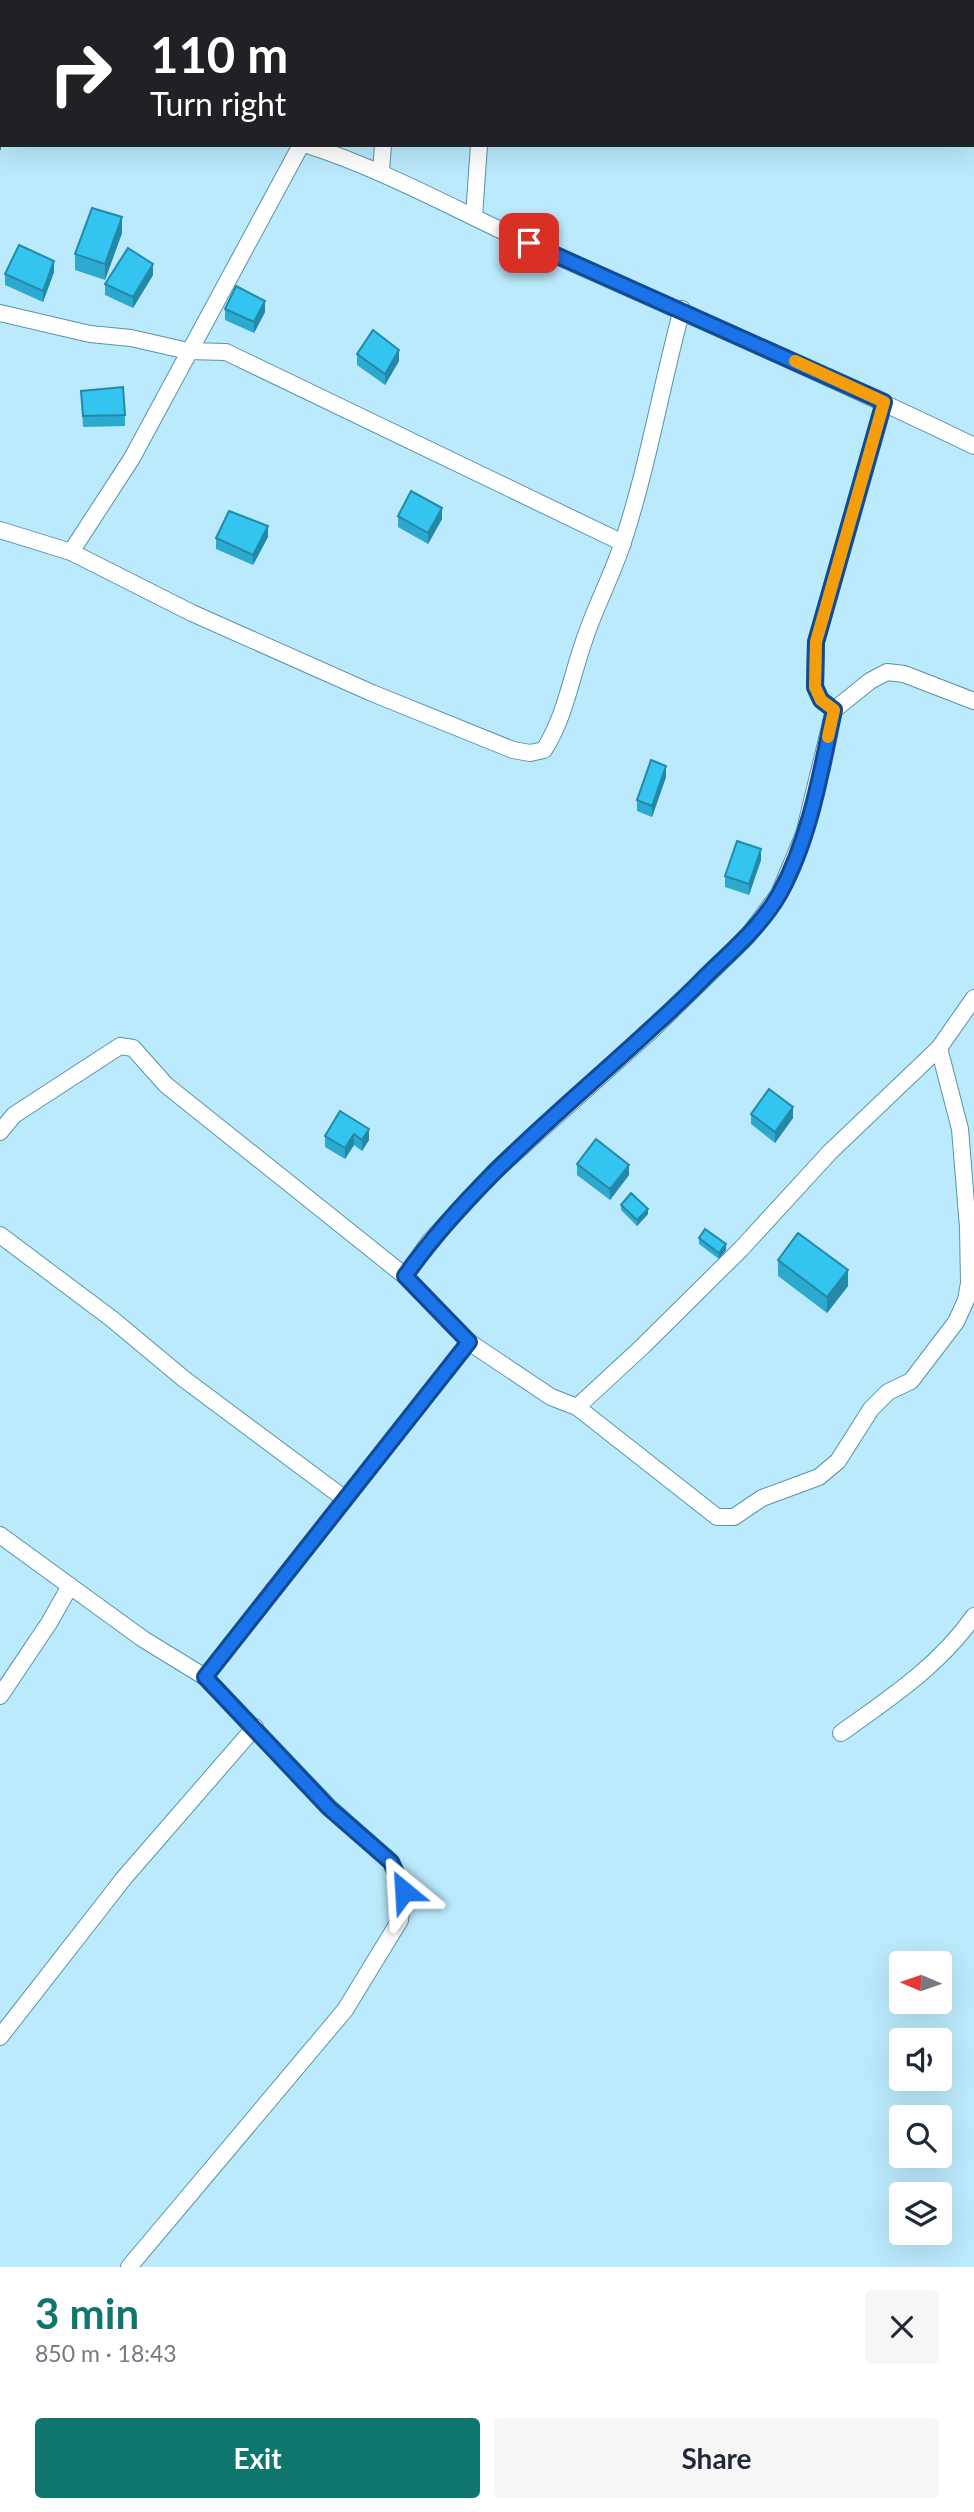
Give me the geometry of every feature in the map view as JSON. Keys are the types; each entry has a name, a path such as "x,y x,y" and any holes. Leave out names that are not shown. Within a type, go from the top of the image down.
{"street":[{"path":"71,552 93,513 132,458 188,351 263,220 300,147"},
{"path":"313,147 381,171 974,446"},
{"path":"381,171 383,147"},
{"path":"474,216 479,147"},
{"path":"0,530 71,552 191,614 372,694 513,750 530,753 544,750 558,728 584,638 623,543 650,448 656,407 682,309"},
{"path":"0,313 90,334 131,338 188,351 226,352 623,543"},
{"path":"834,710 821,700 815,687 816,642 884,402"},
{"path":"405,1276 430,1241 494,1172 653,1029 747,937 779,894 804,834 834,710 887,671 904,674 974,701"},
{"path":"577,1407 741,1250 830,1152 939,1048 974,998"},
{"path":"0,1132 24,1109 120,1046 133,1048 166,1085 405,1276 469,1342 551,1397 577,1407 717,1517 734,1517 762,1498 819,1477 838,1461 870,1409 888,1392 911,1381 928,1362 956,1322 966,1300 968,1227 960,1129 939,1048"},
{"path":"0,1235 113,1319 184,1379 345,1499"},
{"path":"205,1677 469,1342"},
{"path":"0,1535 143,1639 205,1677 329,1808 391,1862 404,1891 400,1920 345,2010 129,2267"},
{"path":"0,1696 49,1623 70,1586"},
{"path":"841,1733 929,1667 954,1643 974,1616"},
{"path":"0,2037 124,1878 255,1727"}],"building":[{"path":"92,208 122,217 105,264 75,254"},
{"path":"19,245 54,261 43,291 5,274"},
{"path":"128,248 153,264 133,297 105,284"},
{"path":"236,286 265,301 254,322 225,309"},
{"path":"373,330 399,350 385,374 357,354"},
{"path":"123,387 125,415 83,416 81,391"},
{"path":"411,491 442,508 428,533 398,516"},
{"path":"229,511 268,526 253,555 216,538"},
{"path":"651,760 666,766 652,806 637,800"},
{"path":"737,841 761,849 749,884 725,876"},
{"path":"769,1089 793,1107 775,1132 751,1114"},
{"path":"340,1111 369,1129 362,1140 354,1134 345,1148 325,1136"},
{"path":"596,1139 629,1165 610,1189 577,1164"},
{"path":"631,1193 648,1209 637,1220 621,1205"},
{"path":"705,1229 726,1244 719,1253 699,1238"},
{"path":"798,1233 848,1270 827,1297 778,1260"}],"slow traffic":[{"path":"795,361 826,378 884,402 821,616 816,642 815,687 821,700 834,710 828,737"}],"route":[{"path":"404,1891 391,1862 329,1808 205,1677 469,1342 405,1276 430,1241 494,1172 653,1029 747,937 779,894 804,834 817,793 834,710 821,700 815,687 816,642 821,616 884,402 529,243"}]}
